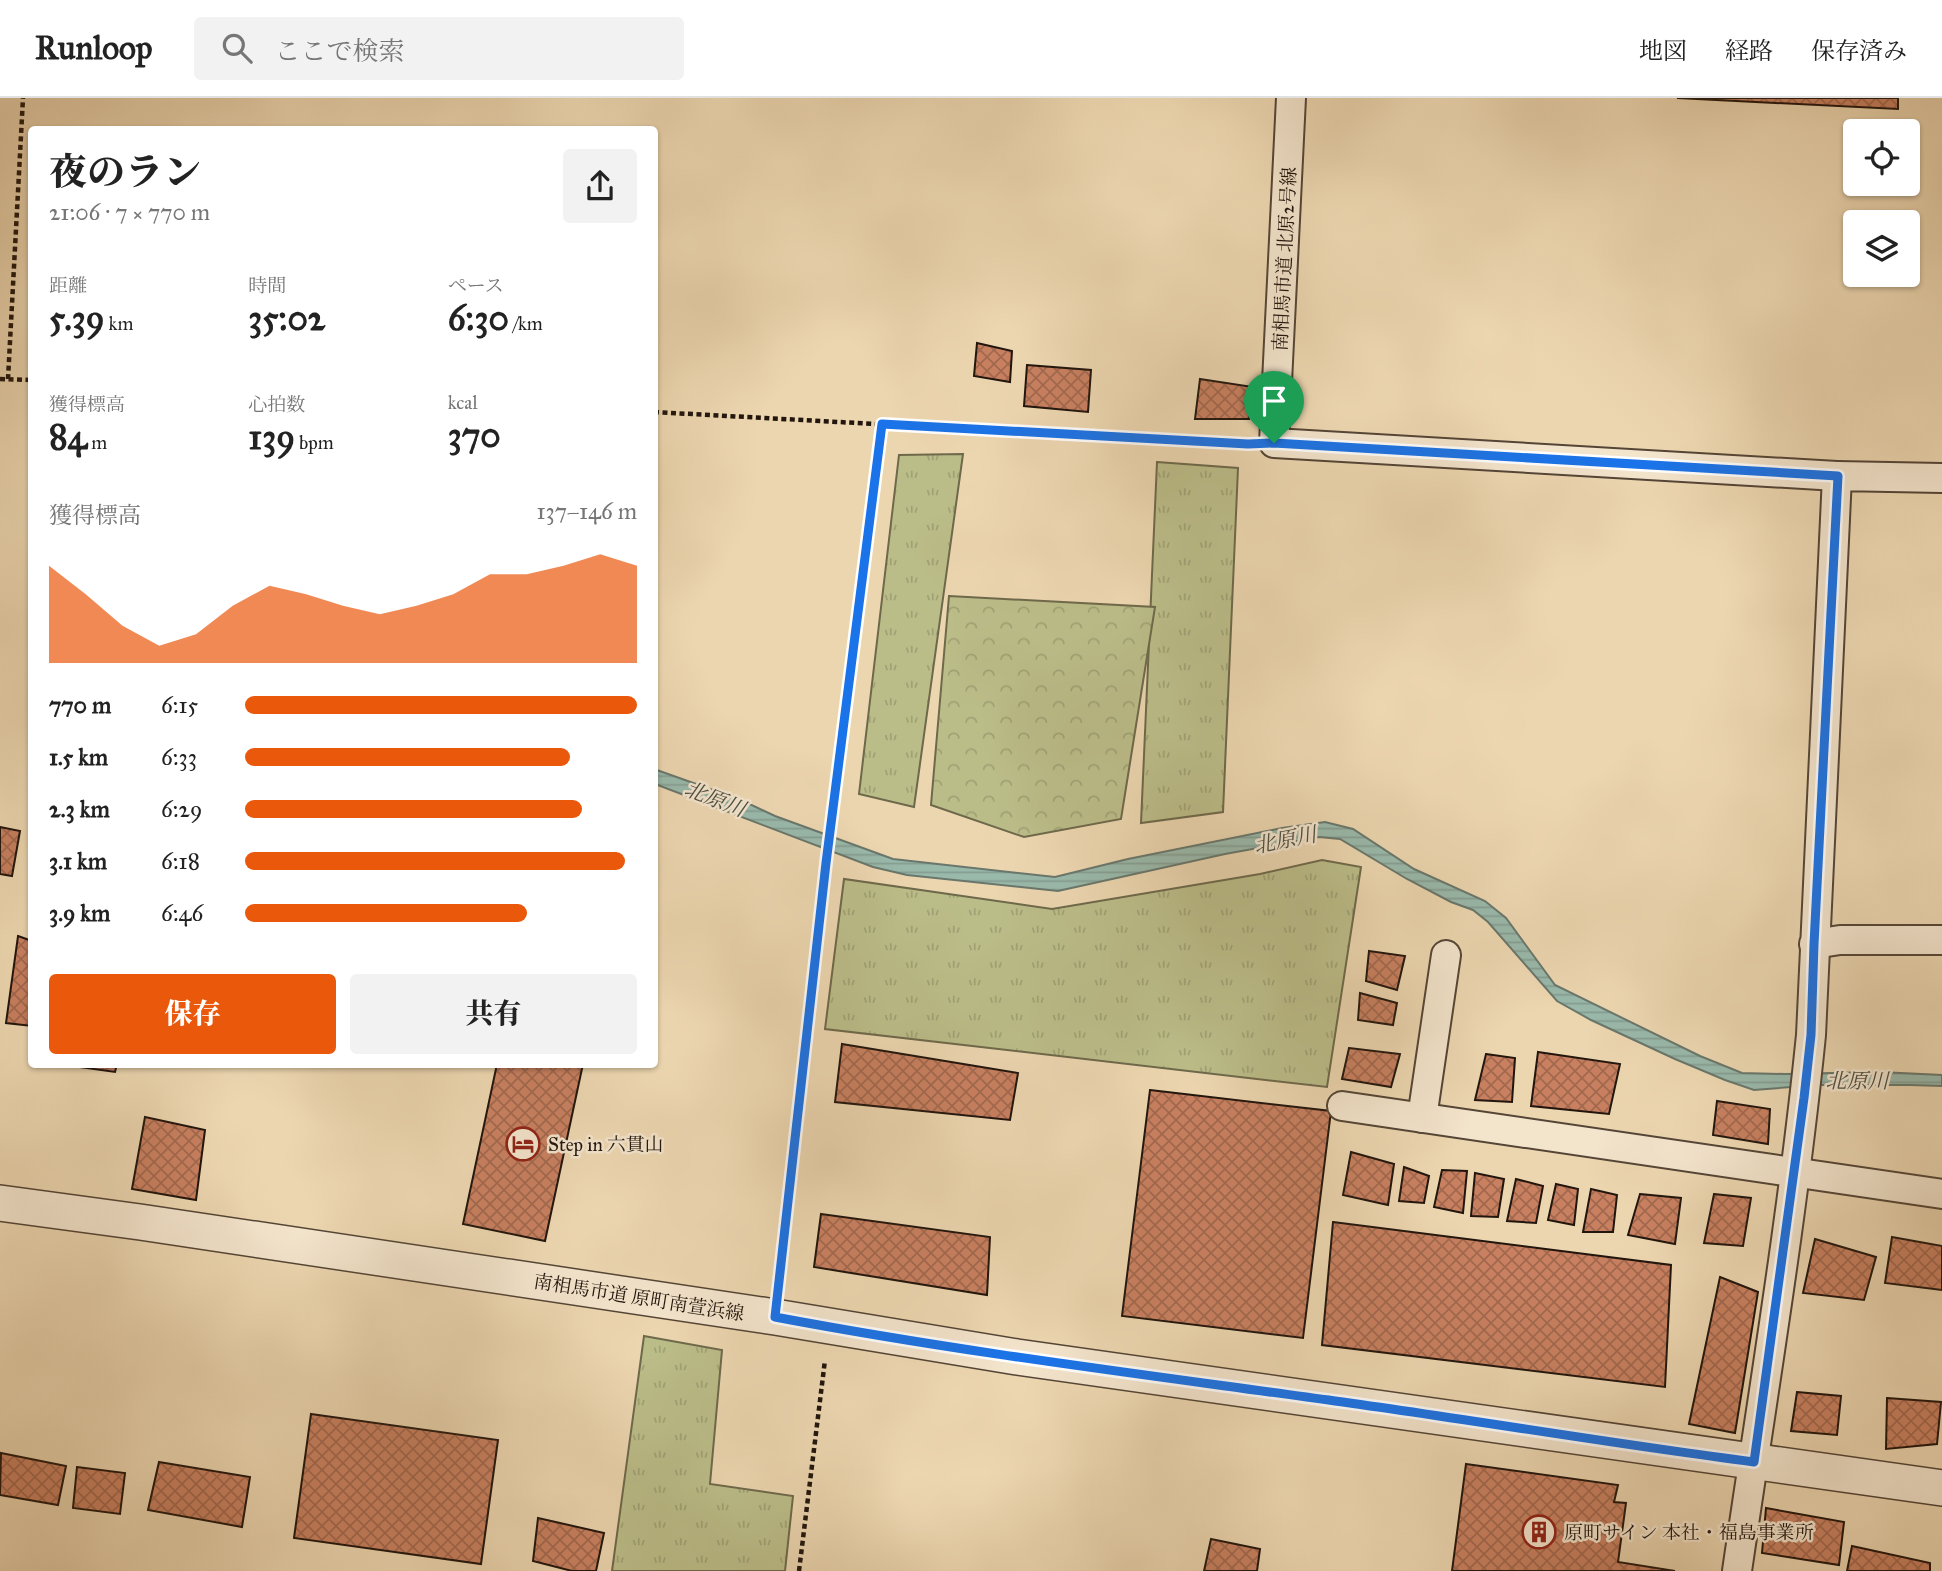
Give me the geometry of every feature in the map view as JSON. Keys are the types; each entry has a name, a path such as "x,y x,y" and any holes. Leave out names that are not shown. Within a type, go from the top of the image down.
{"street":[{"name":"南相馬市道 北原2号線","path":"1274,443 1291,98"},
{"path":"1274,443 1838,476 1942,478"},
{"path":"1737,1571 1811,1035 1838,476"},
{"path":"1814,944 1840,940 1942,940"},
{"path":"1422,1118 1446,955"},
{"path":"1342,1106 1942,1194"},
{"name":"南相馬市道 原町南萱浜線","path":"0,1203 775,1317 1017,1357 1942,1488"}],"path":[{"path":"8,379 23,98"},
{"path":"0,379 28,380"},
{"path":"658,412 1248,444 1274,443"},
{"path":"775,1317 831,820 882,424"},
{"path":"799,1571 830,1327"}],"green space":[{"path":"963,454 914,807 859,794 899,455"},
{"path":"1157,462 1238,468 1223,812 1141,823"},
{"path":"949,596 1155,607 1121,819 1024,837 931,805"},
{"path":"1322,860 1361,867 1327,1087 825,1029 844,879 1052,909 1260,874"},
{"path":"644,1336 722,1350 710,1484 793,1496 785,1571 612,1571"}],"water":[{"name":"北原川","path":"658,770 893,859 1055,877 1128,859 1325,822 1353,829 1414,869 1485,901 1506,918 1555,985 1700,1056 1742,1073 1880,1072 1942,1075 1942,1086 1817,1085 1754,1090 1725,1080 1591,1020 1557,1001 1488,922 1473,910 1451,902 1407,879 1340,839 1319,837 1225,854 1058,891 907,875 873,867 658,785"}],"building":[{"path":"1677,98 1898,98 1898,109"},
{"path":"977,343 1012,351 1010,382 974,376"},
{"path":"1027,365 1091,370 1088,412 1024,406"},
{"path":"1200,379 1253,387 1249,419 1195,419"},
{"path":"0,827 20,831 12,876 0,874"},
{"path":"18,936 28,940 28,1026 6,1023"},
{"path":"1369,951 1405,956 1397,990 1366,981"},
{"path":"1360,993 1397,1003 1393,1025 1358,1020"},
{"path":"842,1044 1018,1073 1010,1120 835,1102"},
{"path":"1349,1048 1400,1054 1391,1087 1342,1079"},
{"path":"1538,1052 1620,1064 1609,1114 1531,1106"},
{"path":"1486,1054 1515,1058 1512,1102 1475,1100"},
{"path":"86,1068 116,1068 115,1072"},
{"name":"Step in 六貫山","path":"496,1068 582,1068 545,1241 463,1224"},
{"path":"1150,1090 1331,1111 1303,1338 1122,1316"},
{"path":"1717,1101 1770,1109 1768,1144 1713,1135"},
{"path":"145,1117 205,1130 196,1200 132,1189"},
{"path":"1351,1152 1394,1164 1388,1205 1343,1195"},
{"path":"1404,1167 1429,1176 1424,1203 1399,1201"},
{"path":"1442,1170 1467,1171 1463,1213 1434,1207"},
{"path":"1475,1173 1504,1179 1498,1217 1471,1216"},
{"path":"1516,1179 1543,1186 1536,1223 1507,1221"},
{"path":"1556,1184 1578,1189 1574,1225 1548,1220"},
{"path":"1591,1189 1617,1195 1613,1232 1583,1232"},
{"path":"1640,1194 1681,1198 1675,1244 1628,1235"},
{"path":"1714,1194 1751,1198 1743,1246 1704,1243"},
{"path":"821,1214 990,1237 987,1295 814,1267"},
{"path":"1333,1222 1671,1265 1665,1387 1322,1345"},
{"path":"1892,1237 1942,1246 1942,1290 1885,1283"},
{"path":"1815,1239 1876,1257 1864,1300 1803,1293"},
{"path":"1720,1277 1758,1292 1735,1433 1689,1424"},
{"path":"1797,1392 1841,1396 1837,1435 1791,1431"},
{"path":"1887,1398 1941,1402 1937,1444 1886,1449"},
{"path":"311,1414 498,1440 481,1564 294,1538"},
{"path":"1,1453 66,1466 58,1505 0,1495"},
{"path":"159,1462 250,1477 242,1527 148,1510"},
{"name":"原町サイン 本社・福島事業所","path":"1466,1464 1618,1485 1614,1502 1626,1503 1618,1562 1675,1571 1452,1571"},
{"path":"77,1467 125,1473 120,1514 73,1508"},
{"path":"1766,1508 1844,1522 1839,1565 1762,1553"},
{"path":"538,1518 604,1533 596,1571 572,1571 533,1561"},
{"path":"1211,1539 1260,1549 1257,1571 1204,1571"},
{"path":"1852,1546 1930,1563 1930,1571 1847,1571"}],"place":[{"name":"Step in 六貫山","path":"523,1144"},
{"name":"原町サイン 本社・福島事業所","path":"1539,1532"}],"route":[{"path":"882,424 1248,444 1274,443 1838,476 1811,1035 1754,1462 1433,1414 1017,1357 775,1317 809,1004 882,424"}]}
